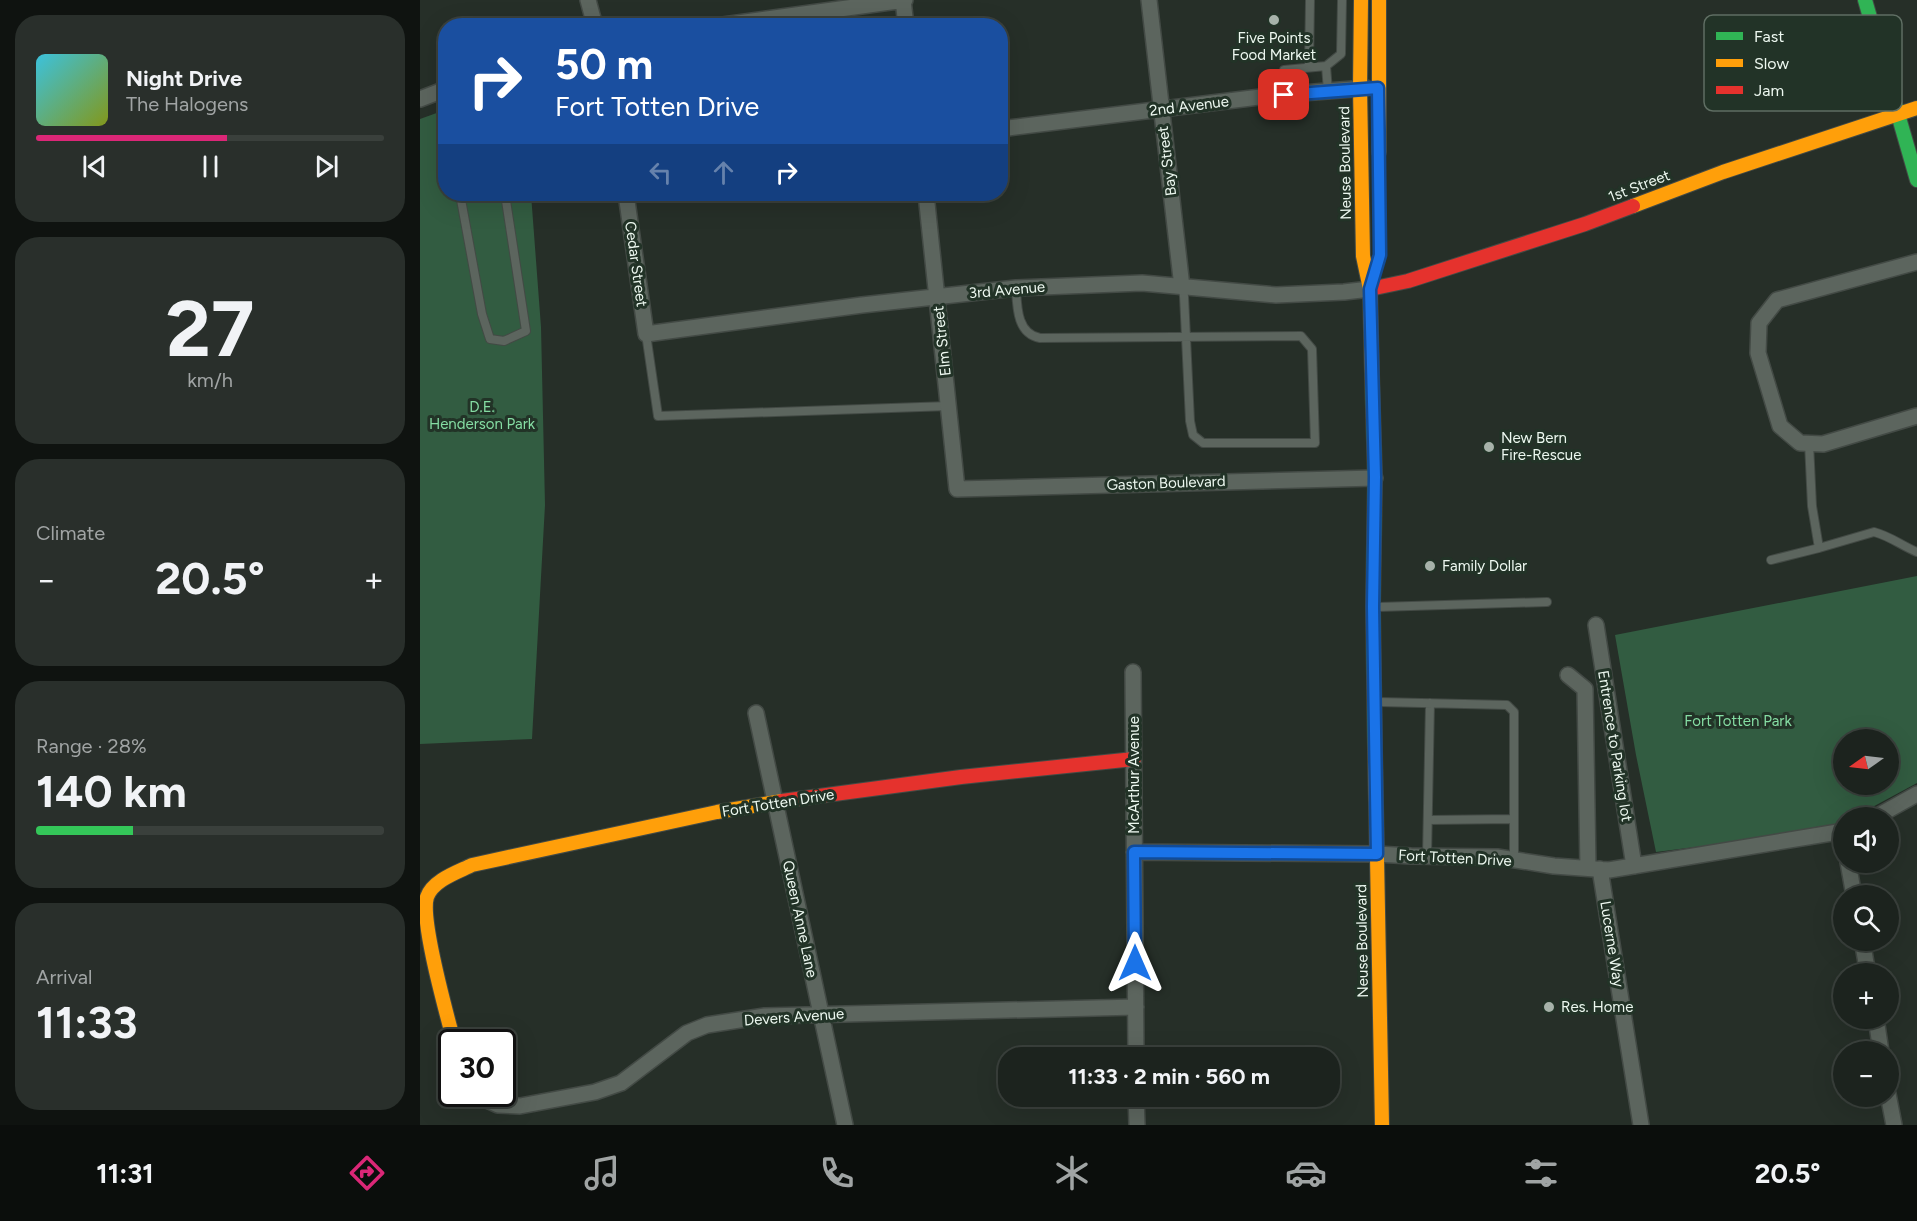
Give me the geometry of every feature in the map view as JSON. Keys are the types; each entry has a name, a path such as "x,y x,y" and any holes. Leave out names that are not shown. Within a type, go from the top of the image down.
{"main road":[{"name":"Neuse Boulevard","path":"1361,0 1363,256 1370,289 1375,477 1373,607 1382,1125"},
{"path":"1379,0 1379,171"},
{"path":"1866,0 1873,15"},
{"path":"1866,0 1870,15"},
{"path":"1902,79 1916,111"},
{"path":"1898,111 1917,180"},
{"name":"1st Street","path":"1370,289 1408,281 1585,224 1724,172 1899,114 1916,111"},
{"name":"Neuse Boulevard","path":"1370,289 1377,264"},
{"name":"Fort Totten Drive","path":"450,1029 436,976 427,928 426,899 433,888 472,865 717,812 776,802 961,777 1134,759"}],"street":[{"path":"588,0 593,18"},
{"path":"774,18 904,0 905,18"},
{"name":"Bay Street","path":"1149,0 1182,287"},
{"name":"2nd Avenue","path":"1008,128 1284,95 1378,88"},
{"path":"420,99 438,94"},
{"name":"Cedar Street","path":"627,201 646,334"},
{"name":"Elm Street","path":"927,201 957,489"},
{"path":"1917,262 1777,300 1759,323 1758,353 1780,426 1800,443 1823,444 1917,416"},
{"name":"3rd Avenue","path":"646,334 1016,288 1142,283 1275,295 1370,289"},
{"name":"Gaston Boulevard","path":"957,489 1375,477"},
{"name":"Entrence to Parking lot","path":"1596,626 1634,866"},
{"name":"McArthur Avenue","path":"1133,672 1136,1047"},
{"name":"Entrence to Parking lot","path":"1568,675 1585,689 1594,869"},
{"name":"Queen Anne Lane","path":"756,713 845,1125"},
{"path":"1894,807 1917,794"},
{"name":"Fort Totten Drive","path":"1134,852 1497,857 1554,866 1609,870 1833,836"},
{"name":"Lucerne Way","path":"1594,869 1641,1125"},
{"name":"Devers Avenue","path":"516,1106 595,1092 621,1083 687,1033 707,1025 765,1016 1136,1007"},
{"path":"1136,1107 1137,1125"},
{"path":"1891,1107 1894,1125"}],"lane":[{"path":"1309,68 1310,0"},
{"path":"1341,54 1338,23 1342,0"},
{"path":"1310,21 1319,22"},
{"path":"1310,38 1319,38"},
{"path":"1284,95 1284,70 1326,66 1341,54 1360,55"},
{"path":"1326,66 1328,91"},
{"path":"461,201 482,314 490,339 504,341 526,331 506,201"},
{"path":"1016,288 1020,324 1031,337 1040,338 1186,337 1301,336 1312,348 1315,443 1203,443 1193,435 1190,421 1186,337 1184,296 1182,287"},
{"path":"646,334 658,416 949,406"},
{"path":"1809,443 1812,507 1819,548"},
{"path":"1771,561 1874,532 1917,552"},
{"path":"1373,607 1547,602"},
{"path":"1376,702 1507,705 1512,708 1514,712 1514,860"},
{"path":"1427,857 1430,703"},
{"path":"1428,820 1514,819"}],"green space":[{"name":"D.E. Henderson Park","path":"438,113 438,201 532,201 541,327 545,505 532,739 420,744 420,119"},
{"name":"Fort Totten Park","path":"1917,576 1917,783 1899,793 1899,729 1833,729 1833,795 1895,795 1873,807 1833,807 1833,827 1797,834 1656,852 1615,635"}],"traffic: fast":[{"path":"1865,0 1869,15"},
{"path":"1897,111 1917,180"},
{"path":"1372,374 1375,478 1373,607 1375,750"}],"traffic: slow":[{"path":"1361,0 1363,256 1370,289 1372,374"},
{"path":"1379,0 1379,152"},
{"path":"1633,206 1723,172 1917,108"},
{"path":"1375,750 1382,1125"},
{"path":"451,1029 427,926 427,897 440,881 472,865 717,812 782,801"}],"traffic: jam":[{"path":"1370,289 1408,281 1585,224 1633,206"},
{"path":"782,801 961,777 1134,759"}],"place":[{"name":"Five Points Food Market","path":"1274,20"},
{"name":"New Bern Fire-Rescue","path":"1489,447"},
{"name":"Family Dollar","path":"1430,566"},
{"name":"Res. Home","path":"1549,1007"}],"route":[{"path":"1135,963 1134,852 1377,854 1373,607 1375,477 1370,289 1380,255 1378,88 1284,95"}]}
